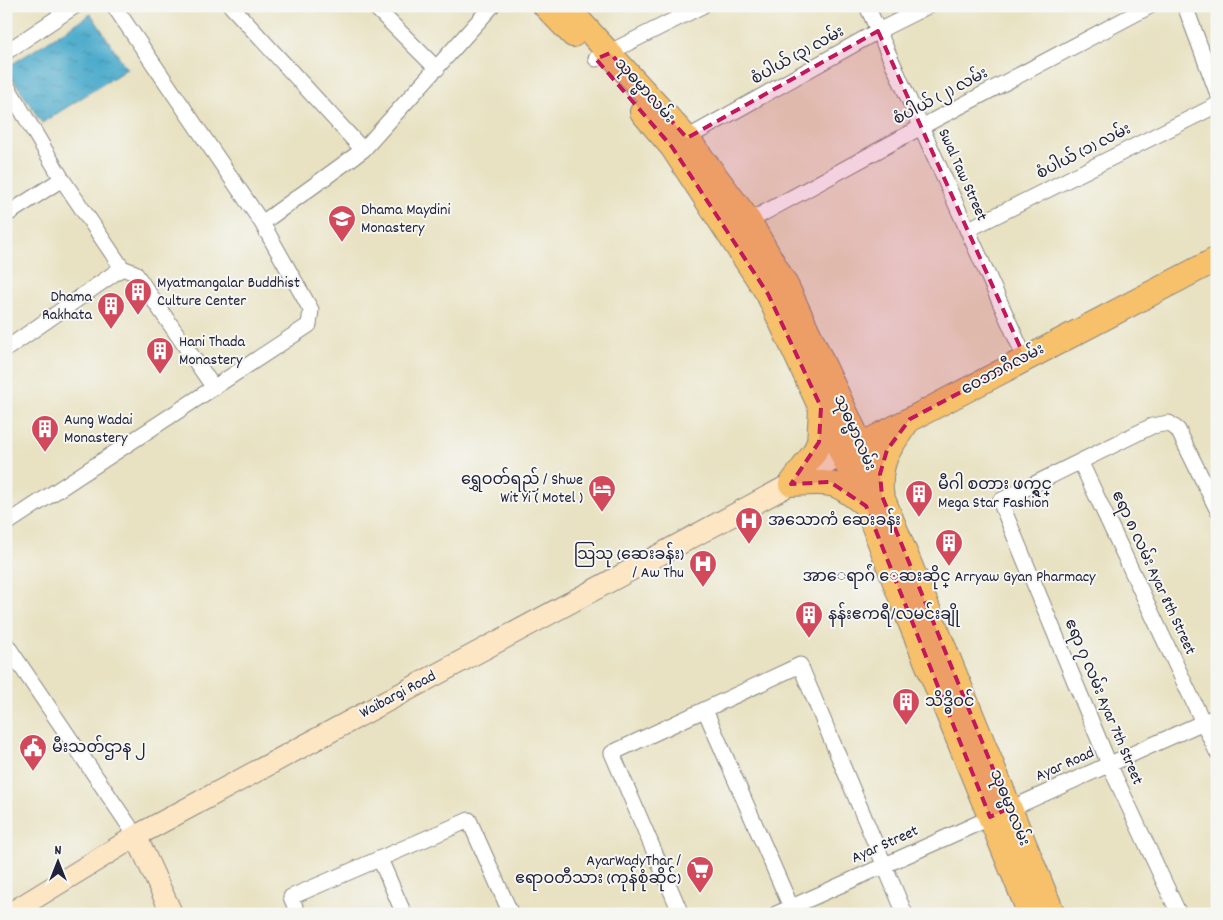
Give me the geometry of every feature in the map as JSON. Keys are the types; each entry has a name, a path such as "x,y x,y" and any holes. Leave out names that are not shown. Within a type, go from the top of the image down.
{"main road":[{"name":"သုဓမ္မာလမ်း","path":"545,6 603,56 687,138 749,220 787,287 829,401"},
{"name":"သုဓမ္မာလမ်း","path":"566,6 672,147 768,294 829,401 874,501 999,813 1030,914"},
{"name":"ဝေဘာဂီလမ်း","path":"852,450 1217,258"},
{"path":"792,484 814,453 819,442 829,401 869,421 893,424 910,419"},
{"path":"792,484 830,482 852,494 874,501 887,450 910,419"},
{"name":"သုဓမ္မာလမ်း","path":"999,813 1053,914"}],"street":[{"path":"6,52 76,6"},
{"path":"6,524 309,325 312,318 312,310 262,224 114,6"},
{"path":"374,6 437,70"},
{"path":"262,224 363,150 437,70 492,6"},
{"path":"603,56 702,6"},
{"name":"Swal Taw Street","path":"867,6 1025,358"},
{"name":"စံပါယ် (၃) လမ်း","path":"687,138 928,6"},
{"name":"စံပါယ် (၂) လမ်း","path":"749,220 1150,6"},
{"path":"1185,6 1217,92"},
{"path":"233,7 363,150"},
{"path":"6,84 62,178 122,268 135,273 214,388"},
{"name":"စံပါယ် (၁) လမ်း","path":"967,230 1217,105"},
{"path":"6,215 62,178"},
{"path":"6,349 122,268"},
{"path":"1081,463 1152,426 1169,423 1178,430 1217,508"},
{"name":"ဝေဘာဂီလမ်း","path":"792,484 852,450"},
{"name":"ဧရာ ၇ လမ်း Ayar 7th Street","path":"1081,463 1000,501 1109,764 1179,914"},
{"name":"ဧရာ ၈ လမ်း Ayar 8th Street","path":"1081,463 1210,719 1217,752"},
{"name":"Waibargi Road","path":"8,914 136,836 792,484"},
{"path":"6,644 136,836 172,914"},
{"path":"681,914 612,753 800,665 905,914"},
{"path":"705,710 793,910"},
{"name":"Ayar Road","path":"999,813 1210,719"},
{"name":"Ayar Street","path":"776,914 793,910 885,865 999,813"},
{"path":"298,914 291,897 469,820 511,914"},
{"path":"380,859 404,914"}],"highlighted area":[{"path":"878,31 1025,358 910,419 887,450 880,474 882,496 1009,808 990,817 866,506 830,482 791,484 819,442 821,407 768,294 672,147 596,59 610,53 687,138"}],"water":[{"path":"91,14 127,69 42,123 6,68"}],"place":[{"name":"Dhama Maydini Monastery","path":"342,243"},
{"name":"Myatmangalar Buddhist Culture Center","path":"138,316"},
{"name":"Dhama Rakhata","path":"111,330"},
{"name":"Hani Thada Monastery","path":"160,375"},
{"name":"Aung Wadai Monastery","path":"45,453"},
{"name":"ရွှေဝတ်ရည် / Shwe Wit Yi ( Motel )","path":"602,513"},
{"name":"မီဂါ စတား ဖက္ရွင္ Mega Star Fashion","path":"919,518"},
{"name":"အသောကံ ဆေးခန်း","path":"749,545"},
{"name":"အာေရာဂ်ံ ေဆးဆိုင္ Arryaw Gyan Pharmacy","path":"949,567"},
{"name":"သြသု (ဆေးခန်း) / Aw Thu","path":"703,588"},
{"name":"နန်းဧကရီ/လမင်းချို","path":"809,639"},
{"name":"သိဒ္ဓိဝင်","path":"906,726"},
{"name":"မီးသတ်ဌာန ၂","path":"33,772"},
{"name":"AyarWadyThar / ဧရာဝတီသား (ကုန်စုံဆိုင်)","path":"700,894"}]}
